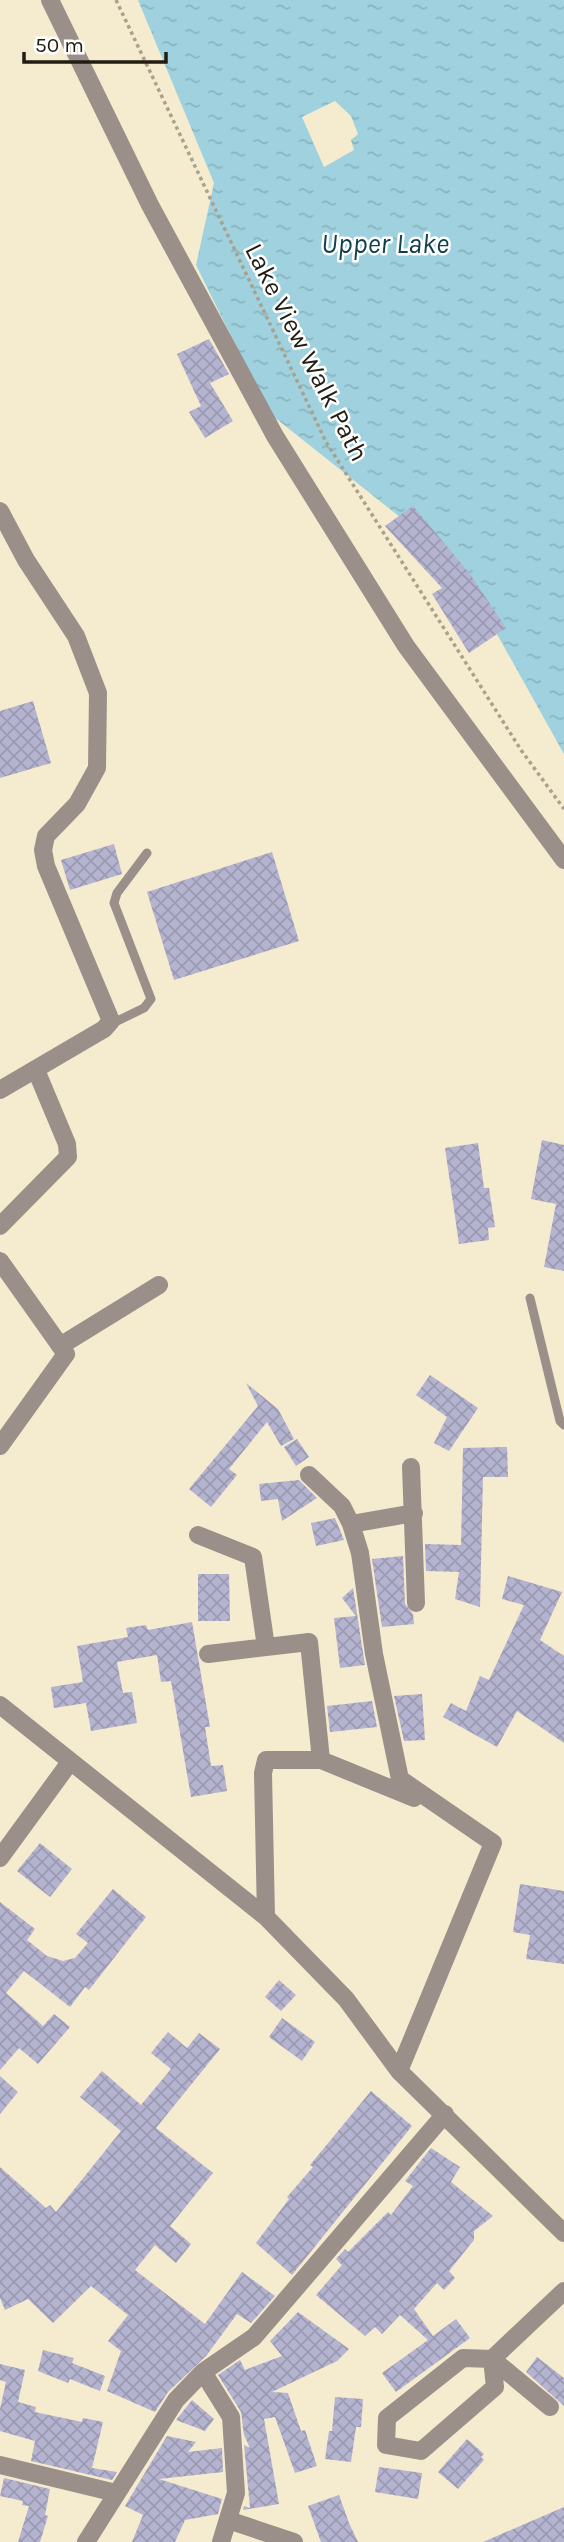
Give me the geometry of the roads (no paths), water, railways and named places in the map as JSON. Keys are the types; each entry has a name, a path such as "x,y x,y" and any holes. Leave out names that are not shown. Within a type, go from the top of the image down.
{"street":[{"path":"50,0 150,205 275,436 406,646 564,860"},
{"path":"0,511 26,560 76,636 98,693 97,768 77,804 46,836 43,850 46,866 111,1021 107,1026 0,1090"},
{"path":"0,1226 68,1157 67,1144 36,1070"},
{"path":"0,1261 66,1354 0,1446"},
{"path":"61,1346 159,1285"},
{"path":"411,1467 416,1604"},
{"path":"309,1475 342,1506 351,1524 359,1553 374,1654 400,1779 493,1843 399,2071"},
{"path":"351,1524 414,1513"},
{"path":"198,1535 253,1557 266,1647"},
{"path":"208,1654 309,1642 321,1760"},
{"path":"0,1705 266,1917 346,1999 399,2071 564,2233"},
{"path":"266,1917 263,1773 266,1760 321,1760 446,1811"},
{"path":"0,1858 70,1762"},
{"path":"86,2542 176,2400 202,2372 254,2337 445,2114"},
{"path":"492,2359 564,2291"},
{"path":"492,2359 495,2387 421,2452 386,2445 387,2418 463,2358 492,2359 550,2407"},
{"path":"202,2372 231,2417 236,2493 221,2542"},
{"path":"0,2465 116,2493"},
{"path":"228,2520 294,2542"}],"lane":[{"path":"107,1026 144,1008 151,999 114,903 117,893 146,853"},
{"path":"530,1298 560,1421 564,1425"}],"water":[{"name":"Upper Lake","path":"138,0 564,0 564,754 493,627 449,556 269,413 196,265 214,183"}]}
